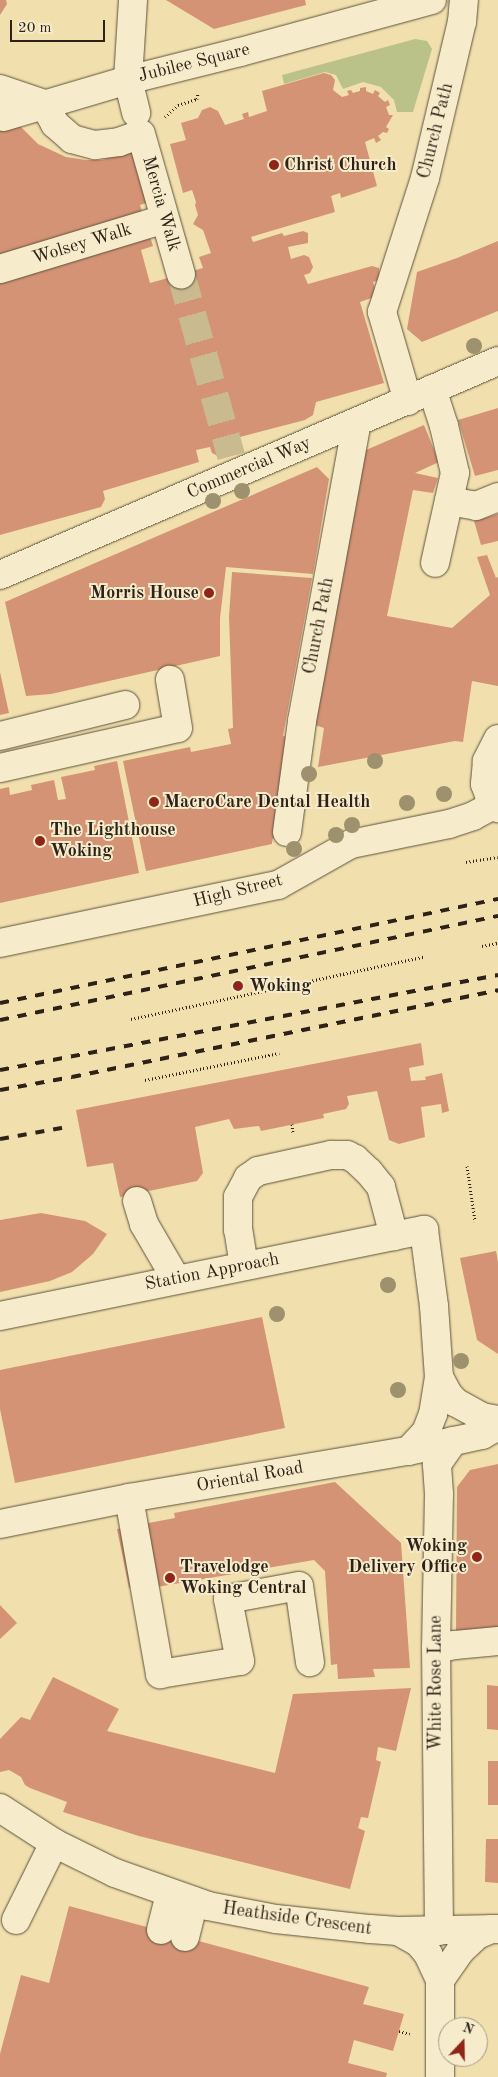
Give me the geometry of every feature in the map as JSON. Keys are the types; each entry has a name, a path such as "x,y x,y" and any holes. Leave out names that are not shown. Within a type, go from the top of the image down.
{"street":[{"name":"Jubilee Square","path":"133,0 128,80 139,123"},
{"name":"Jubilee Square","path":"3,117 128,80 432,0"},
{"name":"Church Path","path":"435,563 455,473 444,426 420,395 382,312 425,178 462,22 464,0"},
{"path":"0,89 44,104 55,124 72,138 95,145 119,142 139,123"},
{"name":"Mercia Walk","path":"139,123 181,274"},
{"name":"Wolsey Walk","path":"0,269 165,219"},
{"name":"Commercial Way","path":"0,575 234,464 357,422 498,361"},
{"name":"Church Path","path":"287,832 302,721 357,422"},
{"path":"449,501 476,506 498,497"},
{"path":"0,768 178,728 170,680"},
{"path":"0,736 125,705"},
{"path":"496,806 485,784 485,772 487,761 498,739"},
{"name":"High Street","path":"0,943 278,885 351,844 449,824 496,806"},
{"path":"244,1266 238,1230 238,1197 248,1178 258,1171 331,1155 347,1155 355,1159 381,1187 394,1236"},
{"path":"136,1201 144,1224 176,1279"},
{"name":"Station Approach","path":"0,1316 424,1230 434,1306 440,1376"},
{"path":"440,1376 448,1394 455,1402 482,1417 498,1420"},
{"path":"408,1451 426,1432 433,1414 440,1376"},
{"name":"Oriental Road","path":"0,1524 129,1498 408,1451 482,1435 498,1426"},
{"name":"White Rose Lane","path":"439,1931 436,1649 439,1494 437,1464 453,1441"},
{"path":"129,1498 160,1674 240,1661 228,1599 299,1586 310,1662"},
{"path":"436,1649 455,1645 498,1641"},
{"name":"Heathside Crescent","path":"0,1808 54,1843 115,1873 182,1898 236,1913 276,1919 398,1931 495,1929"},
{"path":"16,1920 54,1843"},
{"path":"173,1933 182,1898"},
{"path":"440,1980 460,1951 477,1936 495,1929"},
{"path":"398,1931 418,1942 428,1954 440,1980 440,2077"}],"path":[{"path":"466,862 498,856"},
{"path":"482,946 498,943"},
{"path":"132,1019 423,957"},
{"path":"145,1080 280,1053"},
{"path":"292,1124 293,1134"},
{"path":"467,1166 475,1221"}],"green space":[{"path":"415,39 427,41 432,49 413,112 397,112 394,100 381,87 363,82 343,89 336,75 325,72 284,84 282,75"}],"building":[{"path":"0,0 6,0 7,4 0,15"},
{"path":"166,0 305,0 306,5 214,29"},
{"path":"324,73 331,75 335,80 333,90 342,97 349,95 347,91 351,90 353,93 360,91 360,88 366,87 366,91 373,94 375,90 380,93 378,96 385,102 388,100 390,105 386,107 389,115 393,115 386,127 389,129 387,133 383,132 378,136 381,140 376,143 374,138 365,142 377,186 341,198 340,193 331,196 335,212 251,237 253,242 282,233 284,236 303,231 308,233 308,243 288,247 291,259 304,255 309,257 313,267 310,273 304,275 308,284 372,266 379,268 379,280 373,282 377,296 360,302 384,383 316,402 313,415 305,420 240,437 238,450 228,457 212,453 210,447 196,450 199,462 103,491 105,499 101,507 0,535 0,106 38,144 66,157 102,160 133,149 153,201 140,205 153,246 141,250 150,283 203,268 199,257 211,253 203,230 193,224 198,215 196,202 192,190 183,193 170,144 186,140 181,123 198,118 202,110 210,107 218,111 225,125 244,119 242,114 248,112 249,117 267,111 262,91"},
{"path":"498,241 498,311 422,342 407,329 417,272"},
{"path":"498,408 498,470 475,476 458,420"},
{"path":"424,425 439,462 415,473 438,478 433,493 413,490 387,616 452,628 490,595 477,557 487,555 496,578 498,577 498,686 472,681 463,742 455,741 318,767 324,728 309,723 359,453"},
{"path":"317,467 329,479 313,574 226,567 220,618 220,656 51,694 26,696 5,602"},
{"path":"498,514 498,541 481,545 474,521"},
{"path":"232,572 312,578 283,736 288,737 279,833 272,840 274,842 272,841 272,844 146,871 123,761 190,747 191,752 231,744 228,729 233,728 229,617"},
{"path":"0,672 9,713 0,715"},
{"path":"117,761 139,873 0,903 0,789 9,787 10,795 32,790 31,785 54,780 58,800 66,799 61,777 95,770 94,766"},
{"path":"421,1043 424,1065 409,1068 411,1081 426,1080 425,1077 442,1073 449,1111 442,1113 441,1104 421,1107 425,1137 399,1144 389,1140 377,1091 347,1096 349,1104 346,1109 323,1114 324,1118 261,1131 259,1126 234,1129 229,1119 195,1127 203,1173 197,1181 120,1197 113,1163 87,1167 76,1110"},
{"path":"41,1213 85,1221 107,1234 93,1254 72,1272 50,1281 0,1292 0,1220"},
{"path":"496,1251 498,1262 498,1354 477,1340 460,1258"},
{"path":"262,1317 285,1428 15,1483 0,1409 0,1370"},
{"name":"Woking Delivery Office","path":"498,1464 498,1627 456,1632 457,1487 470,1470"},
{"name":"Travelodge Woking Central","path":"335,1482 401,1543 410,1668 373,1669 375,1677 338,1679 337,1664 331,1665 325,1571 314,1560 151,1588 149,1584 129,1588 117,1529 175,1518 174,1513"},
{"path":"0,1605 17,1623 0,1639"},
{"path":"53,1677 119,1709 107,1731 275,1773 293,1694 411,1688 396,1751 378,1747 376,1760 381,1762 368,1818 361,1817 358,1828 365,1831 350,1889 139,1836 63,1812 67,1802 30,1788 25,1785 21,1777 9,1770 0,1772 0,1739 21,1717 30,1720"},
{"path":"487,1685 498,1686 498,1730 487,1729"},
{"path":"488,1761 498,1761 498,1805 488,1805"},
{"path":"486,1839 498,1839 498,1883 485,1882"},
{"path":"69,1906 369,1987 363,2004 404,2014 393,2051 354,2040 348,2063 387,2073 386,2077 0,2077 0,2054 21,1975 49,1983"}],"tunnel":[{"path":"181,274 231,456"}],"railway":[{"path":"0,1003 498,899"},
{"path":"0,1020 498,916"},
{"path":"0,1070 498,975"},
{"path":"0,1090 498,990"},
{"path":"0,1139 67,1127"}],"place":[{"name":"Christ Church","path":"274,165"},
{"name":"Morris House","path":"209,593"},
{"name":"MacroCare Dental Health","path":"154,802"},
{"name":"The Lighthouse Woking","path":"40,841"},
{"name":"Woking","path":"238,986"},
{"name":"Woking Delivery Office","path":"477,1557"},
{"name":"Travelodge Woking Central","path":"170,1578"}]}
